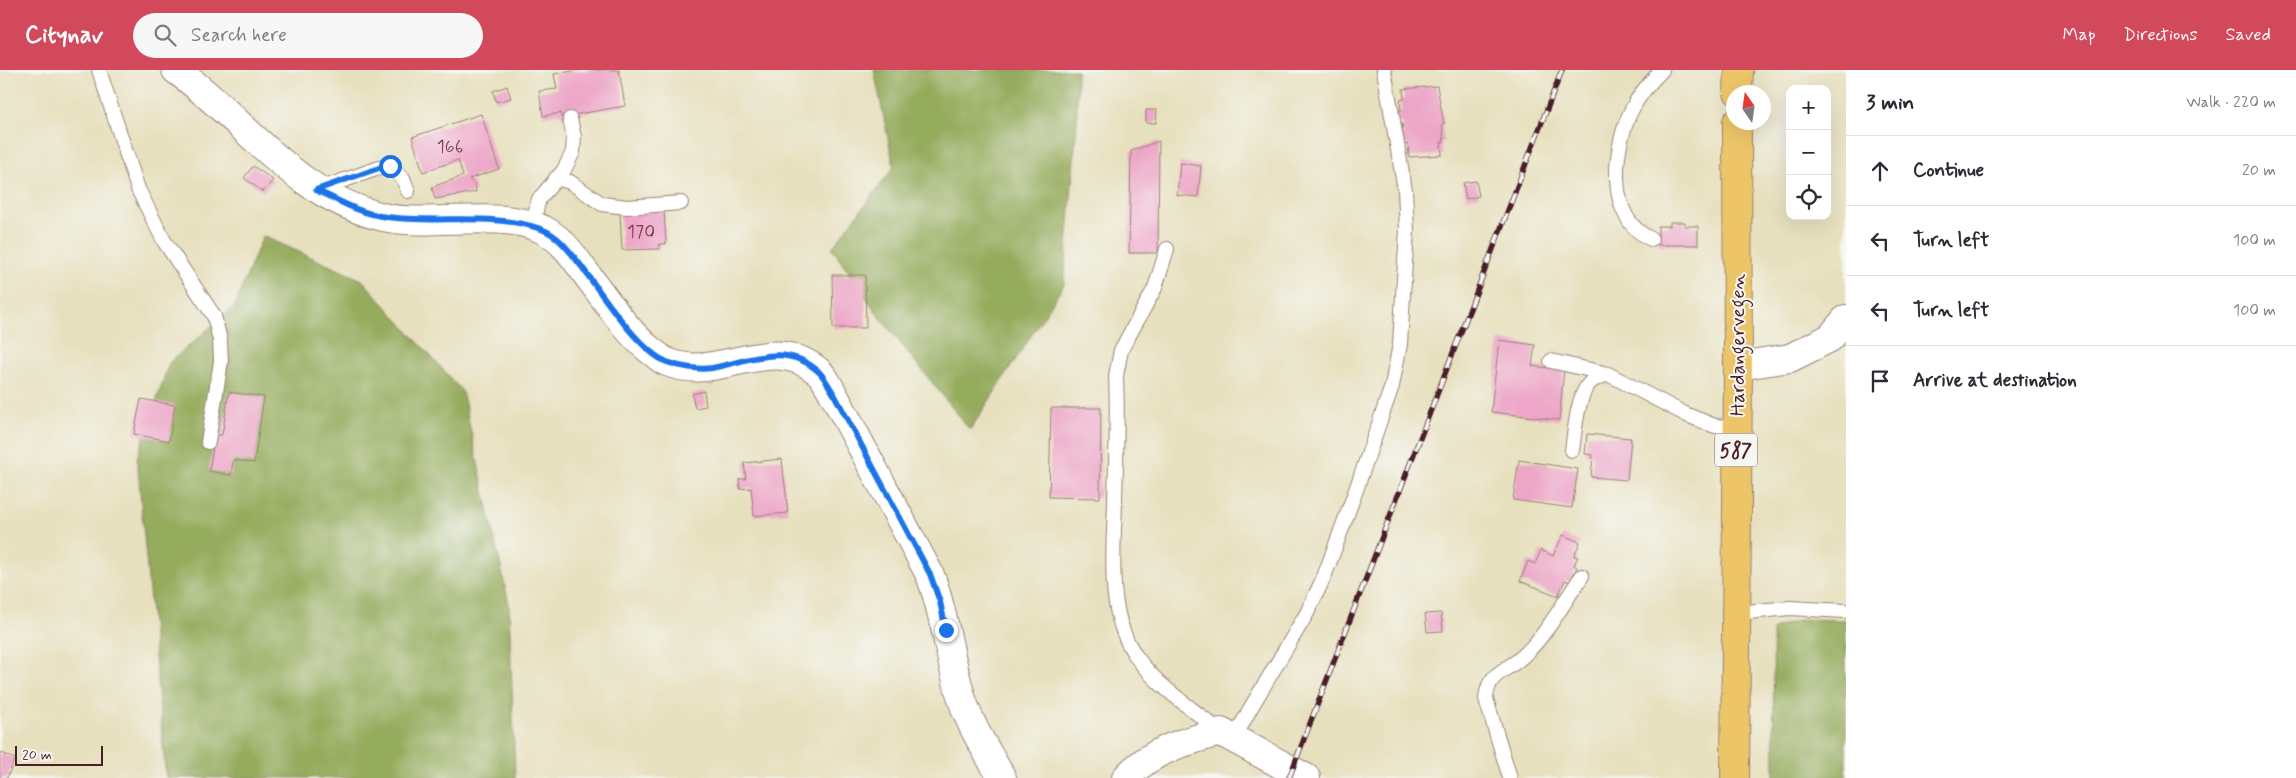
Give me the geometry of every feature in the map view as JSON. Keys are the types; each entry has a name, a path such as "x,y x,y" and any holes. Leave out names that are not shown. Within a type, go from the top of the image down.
{"main road":[{"path":"1738,85 1739,70"},
{"name":"Hardangervegen","path":"1735,778 1736,428 1738,366 1737,130"}],"street":[{"path":"178,71 276,160 316,190 350,208 386,217 519,222 544,230 565,245 640,342 665,362 684,367 710,368 747,358 776,354 798,359 820,372 834,394 930,574 940,602 952,666 963,703 1002,778"},
{"path":"1738,366 1790,358 1830,338 1846,319"},
{"path":"1126,778 1136,766 1154,754 1181,743 1228,735 1306,778"}],"lane":[{"path":"99,70 138,189 164,241 214,316 220,340 221,361 208,442"},
{"path":"1167,249 1155,288 1122,350 1116,376 1113,568 1117,612 1123,634 1138,659 1160,682 1228,735 1250,708 1307,613 1320,586 1392,386 1400,334 1407,230 1404,190 1384,70"},
{"path":"1651,239 1638,233 1628,221 1620,203 1618,174 1621,139 1632,108 1662,70"},
{"path":"532,226 540,199 564,170 574,152 574,137 570,118"},
{"path":"316,190 390,166 403,178 408,191"},
{"path":"556,178 570,182 602,204 628,207 681,203"},
{"path":"1551,361 1608,374 1687,415 1715,426 1736,428"},
{"path":"1572,450 1578,411 1584,393 1592,381 1608,374"},
{"path":"1510,778 1486,699 1487,686 1492,677 1522,657 1541,635 1582,576"},
{"path":"1736,613 1790,608 1846,610"}],"green space":[{"path":"874,70 1077,70 1077,120 1064,285 970,430 879,316 832,248 894,167"},
{"path":"263,236 362,280 462,391 509,604 515,778 166,778 137,458 169,363 234,307"},
{"path":"1802,619 1846,620 1846,778 1774,778 1773,629"}],"building":[{"path":"579,70 619,70 625,106 561,117 561,113 543,116 539,91 557,89 554,74"},
{"path":"507,86 511,98 496,102 493,91"},
{"path":"1437,86 1444,124 1442,124 1444,142 1441,142 1442,155 1409,157 1408,144 1404,145 1402,123 1397,123 1396,111 1401,111 1400,100 1404,99 1403,89"},
{"path":"1146,110 1157,110 1156,123 1146,123"},
{"path":"481,114 499,169 469,179 475,185 476,192 435,199 432,187 463,176 458,160 423,172 412,137"},
{"path":"1159,141 1158,253 1129,253 1131,151"},
{"path":"1180,163 1201,166 1198,197 1177,195"},
{"path":"253,166 273,180 263,192 244,178"},
{"path":"1476,181 1479,196 1466,199 1463,183"},
{"path":"664,210 666,244 659,244 660,249 622,250 620,213"},
{"path":"1670,222 1685,222 1685,226 1698,226 1698,245 1658,245 1658,226 1670,226"},
{"path":"832,275 865,275 866,328 833,328"},
{"path":"1499,340 1535,345 1532,366 1564,370 1559,420 1491,412"},
{"path":"704,391 706,406 695,408 692,394"},
{"path":"229,392 264,397 254,463 233,460 231,475 209,471 215,435 222,435"},
{"path":"141,399 175,405 169,441 134,434"},
{"path":"1051,408 1101,408 1100,498 1049,497"},
{"path":"1587,434 1631,438 1627,480 1591,477 1593,455 1585,454"},
{"path":"782,459 788,513 754,516 751,488 740,489 739,479 746,479 744,463"},
{"path":"1519,460 1578,469 1572,508 1513,500"},
{"path":"1563,535 1580,542 1574,556 1578,557 1574,565 1577,567 1570,582 1565,580 1558,596 1520,581 1528,561 1535,564 1541,550 1553,556"},
{"path":"1441,613 1443,631 1427,632 1425,614"},
{"path":"0,752 15,759 7,778 0,778"}],"railway":[{"path":"1289,778 1562,70"}],"route":[{"path":"390,166 316,190 350,208 386,217 519,222 544,230 565,245 640,342 665,362 684,367 710,368 747,358 776,354 798,359 820,372 834,394 930,574 940,602 946,630"}]}
